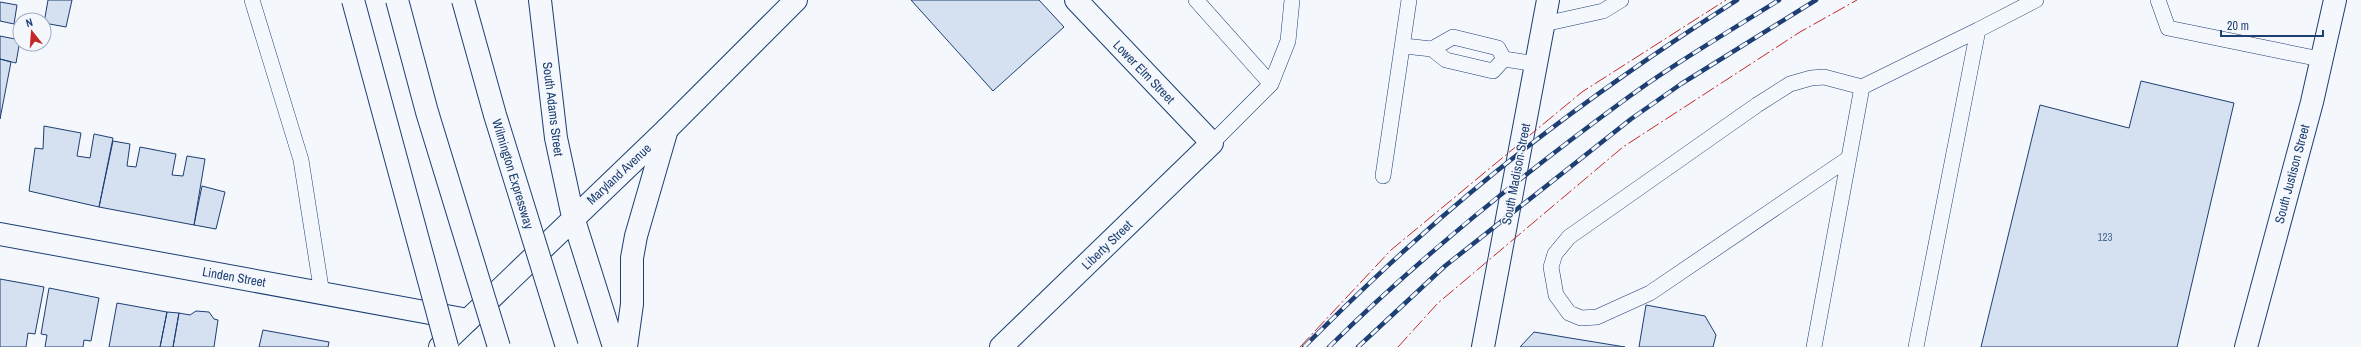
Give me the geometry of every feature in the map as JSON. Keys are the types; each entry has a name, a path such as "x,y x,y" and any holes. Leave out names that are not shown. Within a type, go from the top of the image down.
{"main road":[{"path":"354,0 447,347"},
{"path":"397,0 427,112 499,347"},
{"name":"Wilmington Expressway","path":"464,0 495,115 566,347"},
{"name":"South Adams Street","path":"540,0 556,138 573,217 614,347"},
{"name":"Maryland Avenue","path":"440,347 573,217 667,129 796,0"},
{"name":"Lower Elm Street","path":"1076,0 1212,143"},
{"name":"South Madison Street","path":"1483,347 1548,0"},
{"name":"South Justison Street","path":"2246,347 2312,102 2320,58 2335,0"},
{"path":"626,347 632,304 632,258 636,236 667,129"},
{"name":"Liberty Street","path":"1001,347 1212,143"},
{"name":"Linden Street","path":"0,234 468,320"}],"lane":[{"path":"252,0 301,160 322,294"},
{"path":"1196,0 1271,84"},
{"path":"1212,143 1271,84 1288,41 1292,0"},
{"path":"1383,176 1404,46 1409,0"},
{"path":"1544,24 1603,11 1621,0"},
{"path":"1849,158 1650,293 1598,317 1581,318 1569,312 1556,295 1551,267 1555,254 1569,237 1757,105 1790,84 1811,78 1824,77 1862,87 2036,0"},
{"path":"2158,0 2168,28 2320,58"},
{"path":"1916,347 1978,30"},
{"path":"1432,49 1453,37 1498,48 1504,59"},
{"path":"1404,46 1432,49 1446,60 1483,70 1493,71 1504,59"},
{"path":"1504,59 1536,64"},
{"path":"1814,347 1862,87"}],"building":[{"path":"48,0 72,0 66,27 52,24 52,12 46,12"},
{"path":"911,0 1039,0 1064,27 993,91"},
{"path":"0,2 17,5 16,12 12,12 12,24 0,21"},
{"path":"0,36 12,38 12,52 18,52 16,63 0,59"},
{"path":"0,59 11,62 0,119"},
{"path":"2141,81 2234,103 2177,347 1981,347 2040,105 2129,128"},
{"path":"44,126 81,133 77,156 90,158 94,134 113,138 99,207 29,191 35,148 43,149"},
{"path":"113,141 130,144 127,166 136,167 140,147 176,154 172,175 183,176 187,156 205,159 194,225 99,207"},
{"path":"202,186 225,192 216,229 194,225"},
{"path":"0,279 44,287 35,334 28,333 26,347 0,347"},
{"path":"49,288 99,298 91,341 84,340 83,347 45,347 47,335 41,334"},
{"path":"117,303 167,312 160,347 109,347"},
{"path":"1646,305 1705,316 1716,335 1713,347 1639,347"},
{"path":"196,311 209,312 214,319 218,320 214,347 173,347 179,313 190,315"},
{"path":"167,312 179,313 173,347 160,347"},
{"path":"263,330 329,342 328,347 259,347"},
{"path":"1534,332 1576,339 1625,347 1520,347"}],"railway":[{"path":"1304,347 1401,254 1491,176 1531,144 1612,84 1653,55 1737,0"},
{"path":"1329,347 1433,251 1543,161 1658,76 1779,0"},
{"path":"1358,347 1445,266 1631,119 1681,84 1816,0"}],"power":[{"path":"1300,347 1391,250 1582,92 1726,0"},
{"path":"1398,347 1438,303 1623,147 1800,32 1857,0"}]}
